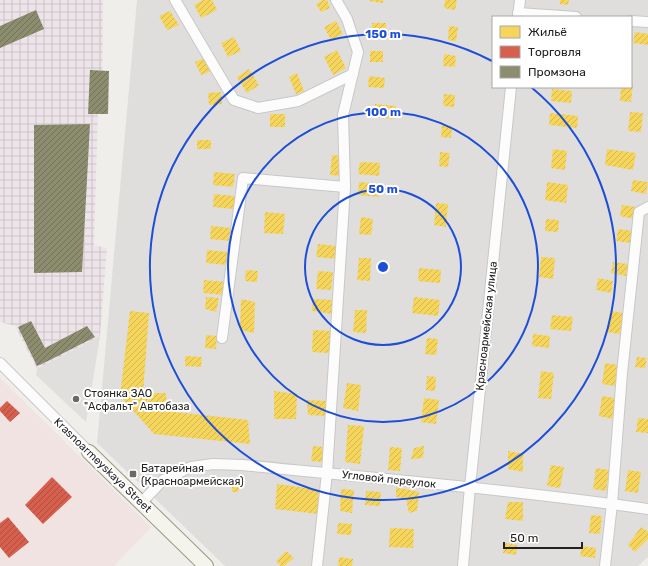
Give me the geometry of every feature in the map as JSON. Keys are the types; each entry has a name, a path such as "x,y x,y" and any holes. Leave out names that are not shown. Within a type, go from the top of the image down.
{"street":[{"path":"175,0 234,100 258,108 298,101 352,74"},
{"path":"318,566 327,473 345,187 343,115 358,52 347,19 336,0"},
{"path":"520,0 518,15 547,16"},
{"path":"632,21 648,22"},
{"name":"Красноармейская улица","path":"463,566 511,88"},
{"path":"222,338 243,178 345,187"},
{"path":"605,566 612,504 622,373 639,212 648,207"},
{"name":"Krasnoarmeyskaya Street","path":"0,363 206,566"},
{"name":"Угловой переулок","path":"141,503 163,480 191,467 214,464 242,465 470,487 648,509"}],"shaded area":[{"path":"0,0 103,0 102,108 98,111 94,245 107,248 100,336 37,369 15,326 0,322"},
{"path":"137,0 648,0 648,557 638,566 225,566 97,443"},
{"name":"Стоянка ЗАО \"Асфальт\" Автобаза","path":"100,336 86,422 36,375 37,369"},
{"path":"0,378 151,527 114,566 0,566"}],"building: Жильё":[{"path":"203,0 212,0 217,10 201,18 194,5"},
{"path":"323,0 327,0 330,8 321,12 316,4"},
{"path":"383,0 383,3 369,1"},
{"path":"445,0 457,0 455,10 444,8"},
{"path":"560,0 569,0 568,5 560,4"},
{"path":"170,11 179,25 167,30 159,16"},
{"path":"336,21 343,34 331,40 324,27"},
{"path":"372,23 386,23 386,34 372,34"},
{"path":"449,26 458,27 456,41 448,40"},
{"path":"635,32 648,34 648,45 633,43"},
{"path":"234,37 241,51 228,57 221,43"},
{"path":"337,50 346,68 333,75 324,57"},
{"path":"370,51 383,51 383,62 370,62"},
{"path":"444,54 456,56 455,67 443,66"},
{"path":"205,58 211,71 201,75 195,62"},
{"path":"249,69 259,85 247,93 237,77"},
{"path":"297,73 304,91 296,94 289,77"},
{"path":"369,76 385,78 384,88 368,87"},
{"path":"633,83 631,102 620,101 621,88 632,88"},
{"path":"552,89 572,91 571,103 551,101"},
{"path":"221,92 222,104 209,105 208,93"},
{"path":"444,94 455,95 454,107 443,106"},
{"path":"375,104 396,106 395,119 374,117"},
{"path":"630,112 643,113 641,132 628,131"},
{"path":"550,113 578,116 577,128 549,125"},
{"path":"270,114 285,114 285,127 270,127"},
{"path":"442,125 452,126 451,138 441,137"},
{"path":"197,140 211,140 211,149 197,149"},
{"path":"553,149 567,151 565,170 551,168"},
{"path":"607,149 636,153 633,170 605,165"},
{"path":"440,152 450,153 448,167 439,166"},
{"path":"332,155 344,156 342,176 330,175"},
{"path":"360,162 380,163 379,176 358,174"},
{"path":"214,172 235,174 233,187 213,185"},
{"path":"633,180 648,182 646,194 631,191"},
{"path":"359,182 380,184 379,197 358,195"},
{"path":"547,182 568,185 566,203 545,200"},
{"path":"214,194 235,196 234,209 213,207"},
{"path":"436,203 448,204 446,227 434,225"},
{"path":"622,205 637,207 635,219 620,216"},
{"path":"265,212 285,214 283,234 264,233"},
{"path":"361,217 373,219 371,235 359,234"},
{"path":"546,219 559,220 558,232 545,231"},
{"path":"211,226 232,228 231,241 210,239"},
{"path":"618,229 633,231 631,243 616,241"},
{"path":"318,244 338,246 337,259 316,257"},
{"path":"207,250 228,252 227,265 206,263"},
{"path":"541,257 555,258 553,279 539,277"},
{"path":"359,258 371,258 370,281 357,280"},
{"path":"613,262 628,264 626,276 611,273"},
{"path":"419,268 441,270 440,283 418,281"},
{"path":"246,270 258,271 257,282 245,281"},
{"path":"318,271 333,272 331,290 316,289"},
{"path":"598,278 613,281 611,293 596,290"},
{"path":"204,280 225,282 224,295 203,293"},
{"path":"206,297 219,298 216,312 205,309"},
{"path":"414,297 440,300 438,316 412,313"},
{"path":"241,299 255,302 254,333 240,330"},
{"path":"313,299 334,300 333,314 312,311"},
{"path":"355,310 367,310 366,333 353,332"},
{"path":"130,311 149,313 143,393 166,393 167,411 248,420 250,444 154,434 120,396"},
{"path":"610,311 624,313 620,334 607,332"},
{"path":"552,315 573,317 571,331 550,329"},
{"path":"313,330 331,331 329,353 312,352"},
{"path":"533,334 550,336 549,348 532,346"},
{"path":"206,335 217,336 216,349 205,348"},
{"path":"427,338 438,339 436,355 425,354"},
{"path":"185,356 202,357 201,367 185,366"},
{"path":"637,357 647,358 645,368 635,367"},
{"path":"605,363 618,365 615,386 602,384"},
{"path":"541,371 554,373 551,399 538,398"},
{"path":"427,376 436,377 435,391 426,390"},
{"path":"347,383 361,385 358,411 343,408"},
{"path":"274,391 297,394 296,419 274,419"},
{"path":"602,396 615,398 612,419 599,416"},
{"path":"424,398 439,400 436,424 421,422"},
{"path":"307,400 328,401 327,416 308,415"},
{"path":"638,418 648,419 648,433 636,432"},
{"path":"348,425 364,426 360,464 345,462"},
{"path":"313,446 323,447 322,462 311,461"},
{"path":"424,446 423,458 411,459 414,448"},
{"path":"390,447 402,448 400,471 388,470"},
{"path":"508,451 523,454 523,472 508,469"},
{"path":"551,465 564,467 560,488 547,486"},
{"path":"596,468 609,470 606,491 593,489"},
{"path":"628,470 641,472 638,493 625,491"},
{"path":"232,481 242,481 238,492 232,492"},
{"path":"277,484 321,490 319,514 275,509"},
{"path":"396,487 419,492 417,511 409,513 406,499 396,497"},
{"path":"341,489 354,490 352,513 340,511"},
{"path":"366,491 381,492 380,506 365,505"},
{"path":"508,502 523,502 523,521 505,519"},
{"path":"591,515 602,516 600,534 589,533"},
{"path":"338,523 352,524 351,535 337,534"},
{"path":"641,527 648,532 648,539 635,552 628,545"},
{"path":"390,528 414,529 413,548 389,547"},
{"path":"505,543 517,545 516,555 503,553"},
{"path":"582,546 596,548 595,558 580,556"},
{"path":"286,551 294,558 284,566 281,566 276,561"},
{"path":"339,557 353,559 352,566 338,566"}],"building: Торговля":[{"path":"7,401 20,413 10,422 0,411 0,408"},
{"path":"52,477 72,497 43,524 25,505"},
{"path":"8,517 29,542 9,558 0,547 0,523"}],"building: Промзона":[{"path":"36,10 44,29 0,48 0,26"},
{"path":"90,70 109,71 108,114 88,114"},
{"path":"90,124 82,272 34,273 34,125"},
{"path":"31,321 45,348 87,326 95,337 37,366 18,327"}],"place":[{"name":"Стоянка ЗАО \"Асфальт\" Автобаза","path":"76,399"},
{"name":"Батарейная (Красноармейская)","path":"133,474"}]}
